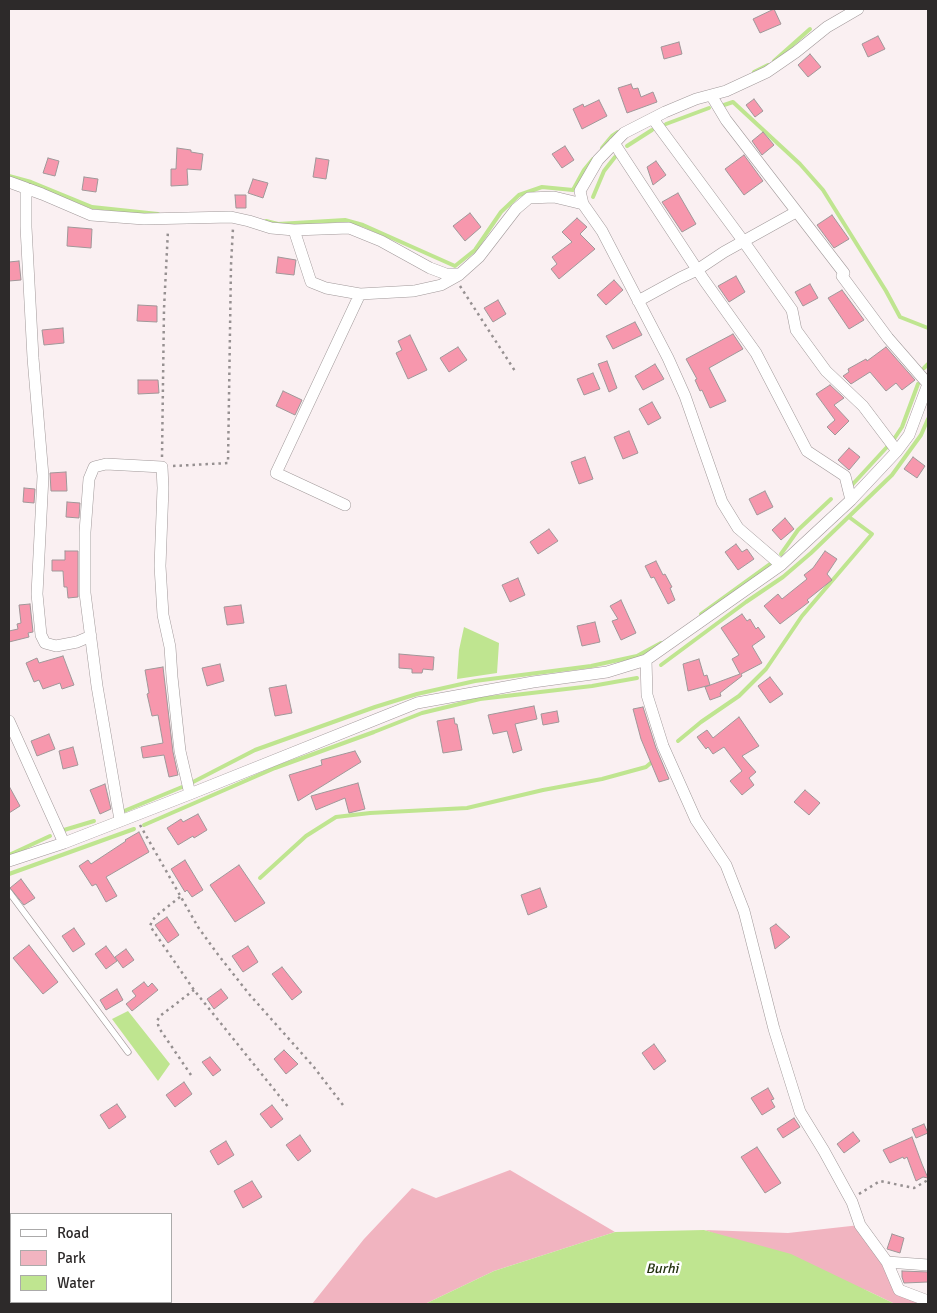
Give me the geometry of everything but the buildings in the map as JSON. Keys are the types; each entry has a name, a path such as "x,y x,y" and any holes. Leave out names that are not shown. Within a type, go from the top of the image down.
{"street":[{"path":"781,565 738,528 722,502 685,396 668,358 602,231 583,204 580,191 598,160 624,134 696,99 726,90 767,72 796,52 827,26 858,9"},
{"path":"9,861 190,794 417,703 534,682 607,672 646,660 781,565 851,500 897,451 909,436 928,384 888,338 842,276 844,273 726,120 711,95"},
{"path":"653,119 792,310 796,330 826,372 863,406 897,451"},
{"path":"614,143 697,270 756,352 808,450 845,476 851,500"},
{"path":"9,182 91,215 144,220 231,217 272,228 294,230 348,228 381,241 430,268 446,274 460,274"},
{"path":"26,188 26,227 33,358 43,476 37,594 41,635 45,643 56,646 77,642 91,636"},
{"path":"294,230 311,282 326,288 360,294 414,291 440,285 460,274 478,257 516,209 529,198 554,197 583,204"},
{"path":"638,301 697,270 724,252 796,212"},
{"path":"345,506 276,473 360,294"},
{"path":"120,820 98,695 85,593 85,532 89,479 94,467 106,464 162,466 160,566 162,615 170,647 180,751 190,794"},
{"path":"646,660 647,694 663,746 696,820 726,865 744,911 774,1029 800,1112 852,1202 860,1225 887,1262 899,1290 928,1302"},
{"path":"9,722 64,842"},
{"path":"887,1262 928,1265"}],"lane":[{"path":"9,892 128,1052"}],"path":[{"path":"168,219 164,308 162,466 228,463 233,227 231,217"},
{"path":"460,274 460,286 514,371"},
{"path":"134,814 198,927 249,994 313,1066 343,1105"},
{"path":"180,898 156,916 150,926 194,990 289,1108"},
{"path":"191,1075 159,1028 157,1021 160,1016 194,990"},
{"path":"852,1202 862,1190 880,1181 914,1188 928,1180"}],"green space":[{"path":"510,1170 615,1232 494,1271 425,1304 312,1304 364,1239 412,1188 436,1198"},
{"path":"860,1225 899,1290 928,1304 895,1304 868,1291 705,1230 788,1233"}],"water":[{"path":"464,627 499,643 497,673 457,679 459,650"},
{"path":"128,1011 170,1064 158,1081 112,1019"},
{"name":"Burhi","path":"704,1230 791,1254 895,1304 425,1304 494,1271 615,1232"}],"waterway":[{"path":"774,61 810,29"},
{"path":"754,72 768,65"},
{"path":"724,105 733,102 800,164 823,190 886,291 900,317 928,328"},
{"path":"666,124 709,108"},
{"path":"627,146 652,130"},
{"path":"602,148 618,132"},
{"path":"593,197 604,171 615,157"},
{"path":"266,221 278,224 345,220 363,225 455,266 475,250 501,212 519,195 542,187 573,190 584,170 593,159"},
{"path":"9,176 31,182 92,207 158,214"},
{"path":"924,368 928,364"},
{"path":"894,439 902,427 918,384"},
{"path":"661,665 783,577 811,553 892,475 921,435 928,419"},
{"path":"852,485 887,447"},
{"path":"781,554 798,530 831,499"},
{"path":"678,741 701,722 739,696 766,669 802,616 872,534 849,517"},
{"path":"701,614 770,564"},
{"path":"193,782 255,750 417,694 475,681 591,666 637,656 661,643"},
{"path":"144,825 275,768 422,713 480,699 592,686 637,678"},
{"path":"260,878 306,836 336,817 370,813 467,808 543,790 602,779 646,767 653,761"},
{"path":"124,811 182,787"},
{"path":"64,830 94,821"},
{"path":"9,874 134,829"},
{"path":"9,855 50,836"}]}
